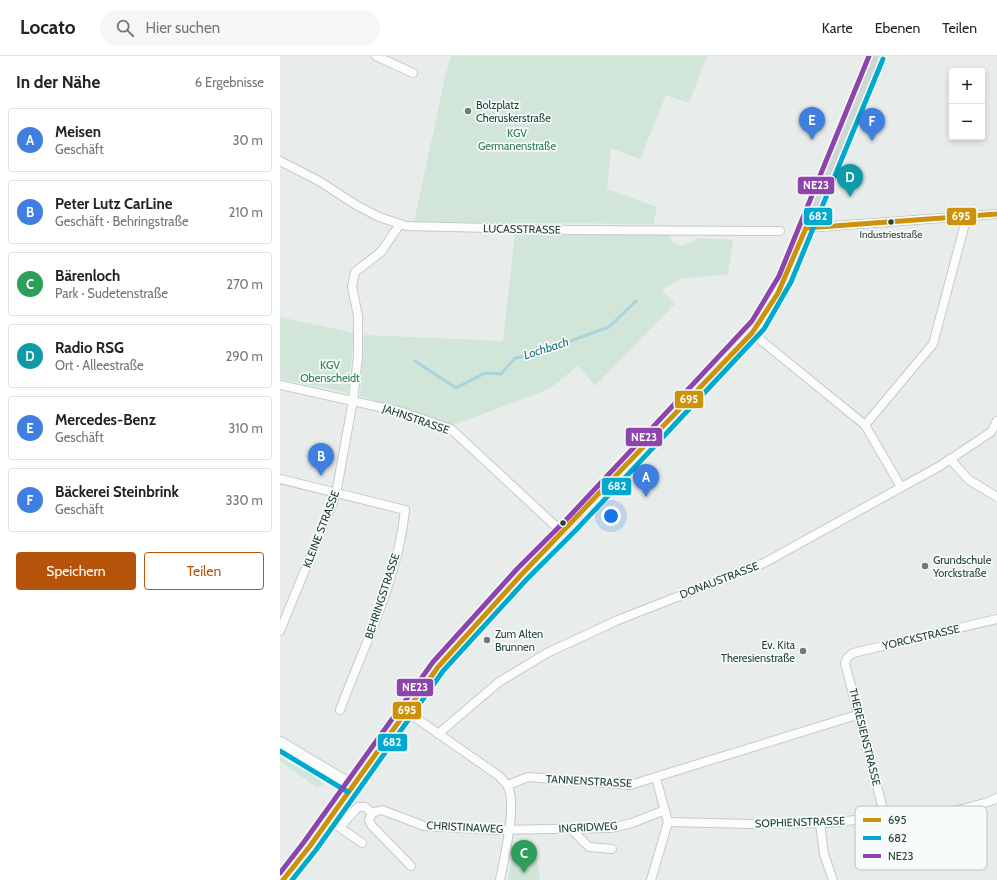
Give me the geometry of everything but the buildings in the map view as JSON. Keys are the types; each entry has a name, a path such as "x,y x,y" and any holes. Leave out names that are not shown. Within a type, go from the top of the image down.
{"main road":[{"path":"283,880 329,820 438,667 522,574 563,533 752,333 778,293 876,56"},
{"path":"292,880 310,846"}],"street":[{"path":"376,56 413,73"},
{"name":"LUCASSTRASSE","path":"280,161 319,181 356,206 379,217 400,224 569,230 780,231"},
{"path":"806,228 824,228 997,214"},
{"path":"865,425 933,344 967,216"},
{"name":"KLEINE STRASSE","path":"280,631 336,494 353,400 359,335 358,316 352,287 355,272 381,252 400,224"},
{"path":"752,333 865,425 901,487"},
{"name":"JAHNSTRASSE","path":"280,385 402,412 451,429 563,533"},
{"name":"DONAUSTRASSE","path":"438,734 499,682 547,653 622,618 764,563 950,459 991,432 997,421"},
{"path":"950,459 969,480 997,497"},
{"name":"BEHRINGSTRASSE","path":"280,479 405,510 393,569 371,633 340,710"},
{"name":"YORCKSTRASSE","path":"847,658 853,653 997,619"},
{"name":"THERESIENSTRASSE","path":"847,658 846,663 882,806"},
{"path":"406,711 499,776 508,785 511,798 509,830 500,880"},
{"name":"TANNENSTRASSE","path":"508,785 528,777 630,785 860,714"},
{"path":"280,743 352,786"},
{"path":"651,880 668,822 656,778"},
{"name":"SOPHIENSTRASSE","path":"973,806 997,798"},
{"name":"CHRISTINAWEG","path":"340,827 358,808 365,807 372,813 382,810 424,826 509,830"},
{"name":"INGRIDWEG","path":"509,830 611,828 632,823 665,810"},
{"path":"372,813 369,820 372,826 411,866"},
{"path":"329,820 362,843"},
{"name":"SOPHIENSTRASSE","path":"668,822 820,823 855,820"},
{"path":"820,823 824,854 833,880"},
{"path":"570,828 589,846 612,849"}],"green space":[{"name":"KGV Germanenstraße","path":"451,56 707,56 689,103 666,95 640,159 611,148 607,189 657,207 654,224 414,222 445,77"},
{"path":"515,233 668,234 673,242 680,246 690,243 698,238 733,240 728,274 680,279 662,290 675,304 595,386 578,366 549,389 454,425 360,396 364,335 503,341"},
{"name":"KGV Obenscheidt","path":"280,317 354,333 348,393 280,379"},
{"path":"280,757 318,778 324,786 316,787 280,761"},
{"path":"512,855 537,859 540,880 508,880"}],"waterway":[{"name":"Lochbach","path":"415,361 456,388 485,373 501,374 515,358 531,355 609,327 636,301"}],"transit line":[{"name":"NE23","path":"280,873 304,842 433,662 517,569 566,520 752,321 779,276 869,56"},
{"name":"682","path":"292,880 316,850 443,671 527,579 576,530 764,329 791,282 883,59"},
{"name":"695","path":"806,228 997,214"},
{"name":"695","path":"283,880 310,846 438,667 522,574 752,333 778,293 806,228"},
{"name":"682","path":"280,751 348,792"}],"place":[{"name":"Bolzplatz Cheruskerstraße","path":"468,111"},
{"name":"Mercedes-Benz","path":"812,140"},
{"name":"Bäckerei Steinbrink","path":"872,141"},
{"name":"Radio RSG","path":"850,197"},
{"name":"Industriestraße","path":"891,222"},
{"name":"Peter Lutz CarLine","path":"321,476"},
{"name":"Meisen","path":"646,497"},
{"name":"Grundschule Yorckstraße","path":"925,566"},
{"name":"Zum Alten Brunnen","path":"487,640"},
{"name":"Ev. Kita Theresienstraße","path":"803,651"},
{"name":"Bärenloch","path":"524,873"}]}
